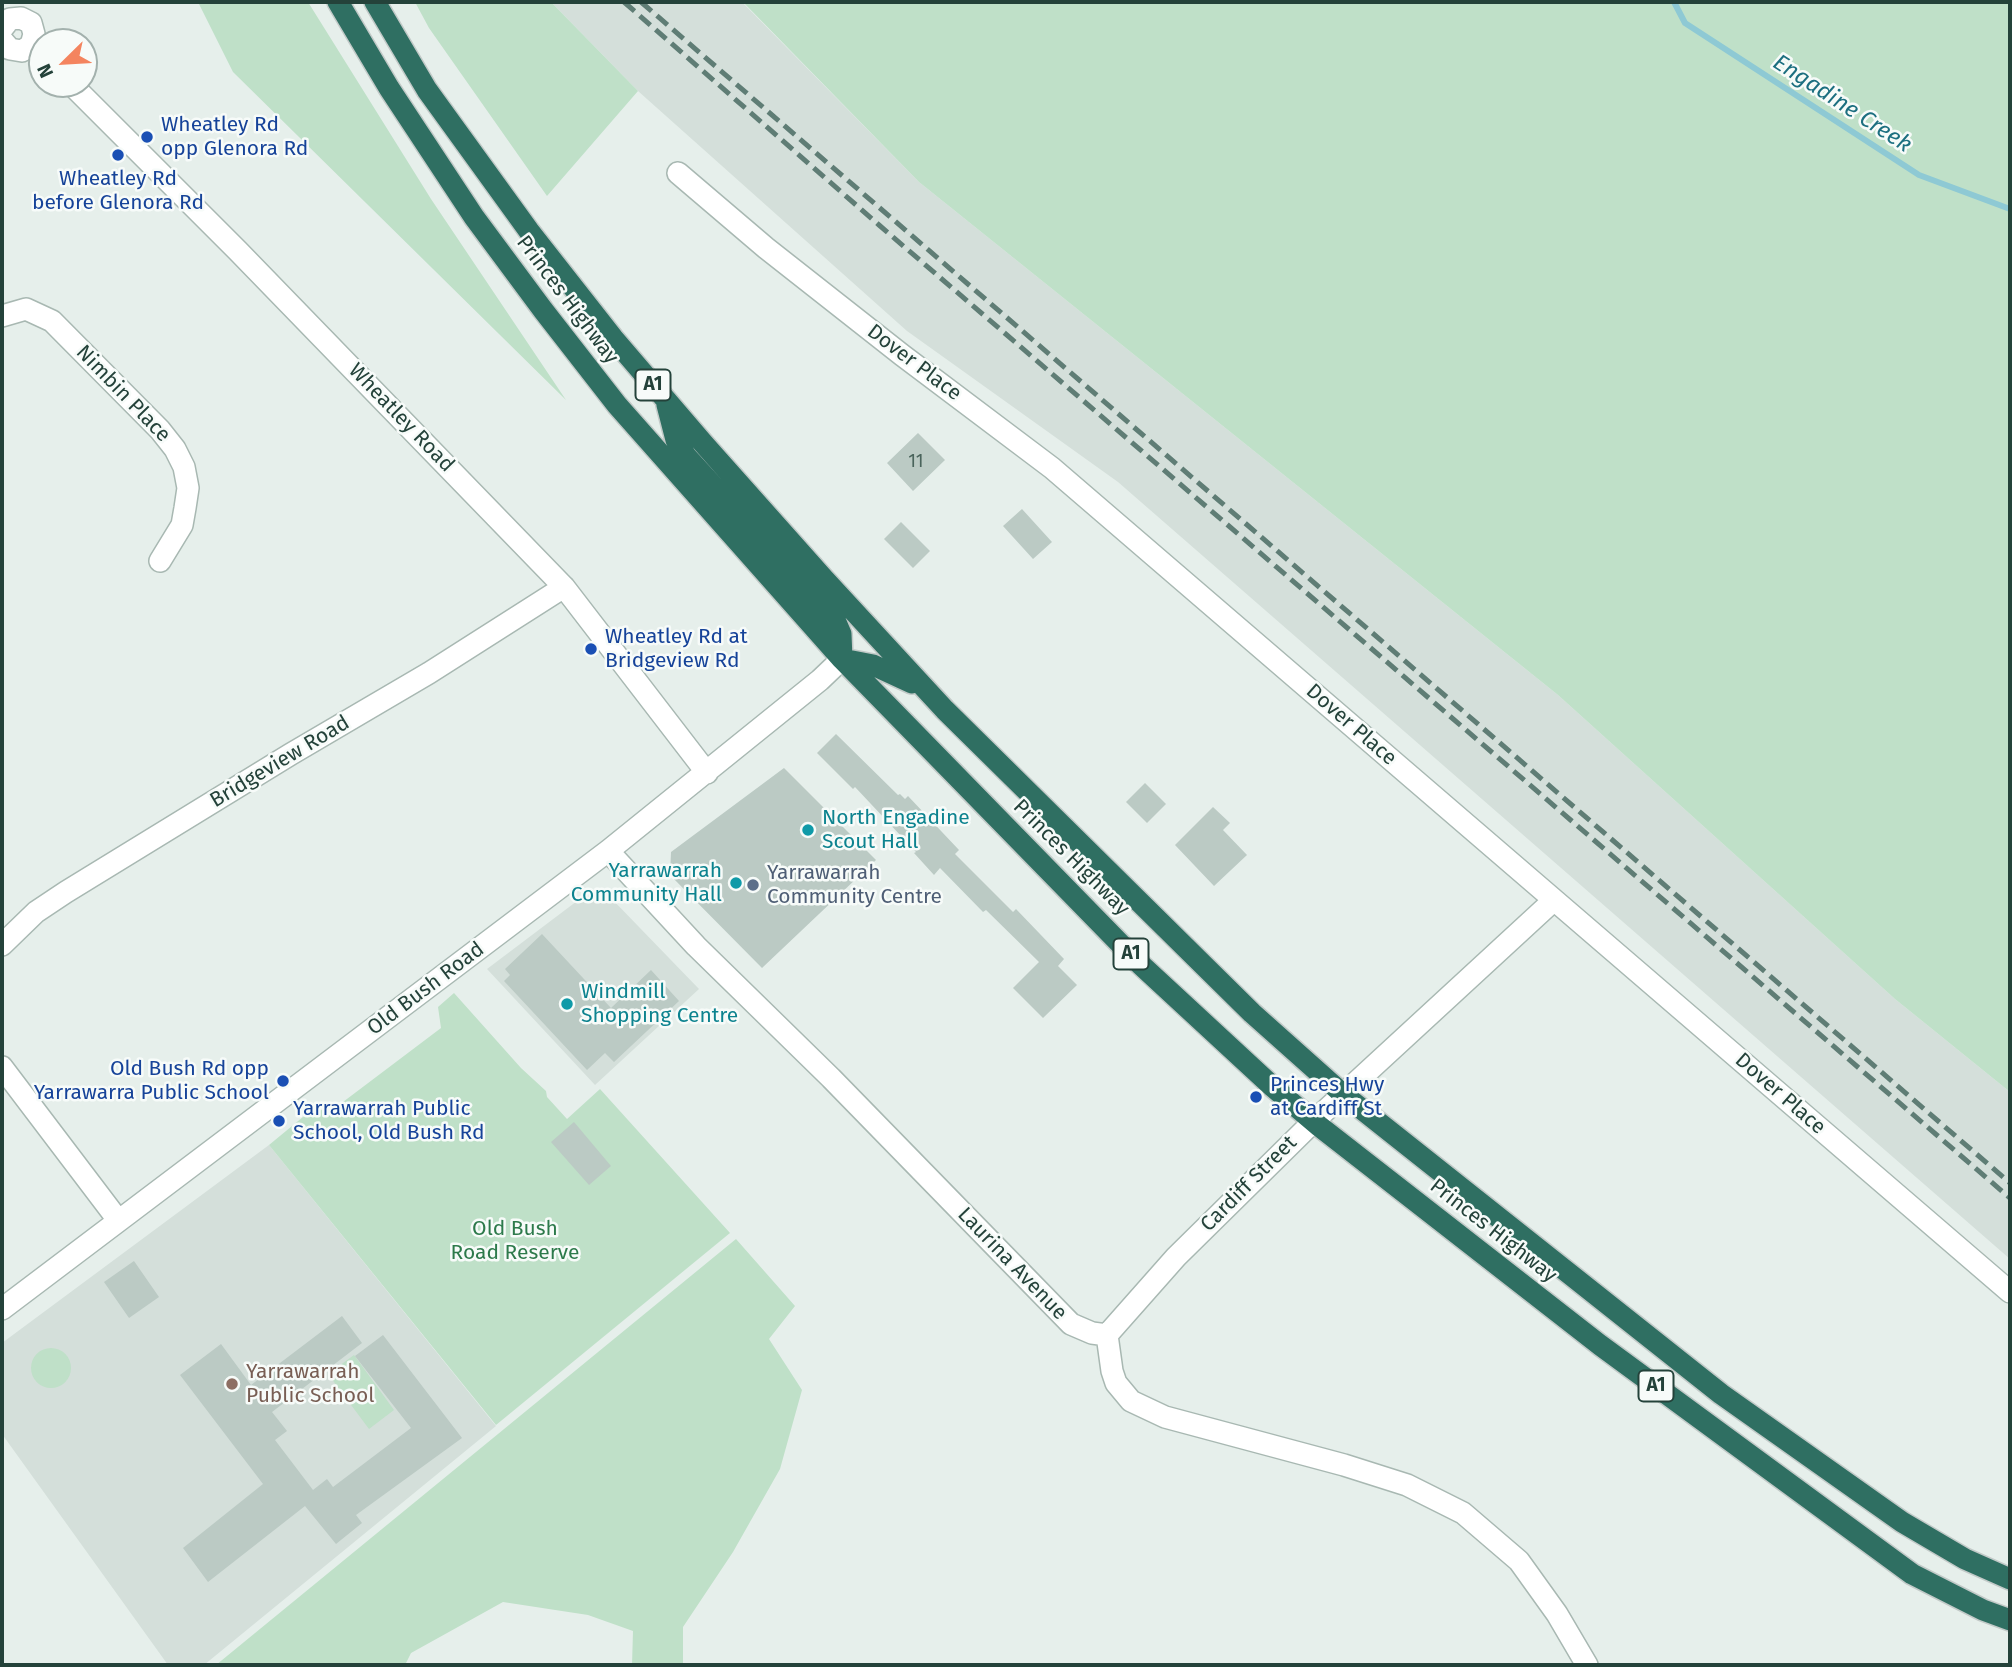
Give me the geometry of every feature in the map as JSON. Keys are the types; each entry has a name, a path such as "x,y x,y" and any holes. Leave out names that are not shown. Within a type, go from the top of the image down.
{"highway":[{"name":"Princes Highway","path":"338,2 429,151 543,310 617,405 842,659 1140,964 1313,1122 1600,1345 1912,1574 1983,1610 2010,1620"},
{"name":"Princes Highway","path":"375,2 459,136 569,284 665,399 927,691 1152,917 1252,1013 1344,1095 1721,1394 1902,1522 1965,1559 2010,1579"},
{"path":"665,399 676,440 687,456 835,620 841,634 842,659 873,666 927,691"}],"street":[{"path":"28,48 16,51 3,35 15,17 31,23 32,28"},
{"name":"Wheatley Road","path":"85,98 248,261 564,587 707,773"},
{"name":"Dover Place","path":"678,173 766,248 891,347 1052,468 2010,1292"},
{"name":"Nimbin Place","path":"2,316 26,309 52,321 160,430 175,449 184,467 188,488 186,508 181,525 160,561"},
{"name":"Bridgeview Road","path":"2,945 36,912 66,892 429,673 564,587"},
{"name":"Old Bush Road","path":"2,1310 608,851 707,773 842,659"},
{"name":"Laurina Avenue","path":"608,851 696,946 831,1078 1071,1324 1092,1333 1107,1335"},
{"name":"Cardiff Street","path":"1107,1335 1176,1256 1313,1122 1554,900"},
{"path":"2,1067 118,1220"},
{"path":"1107,1335 1108,1354 1116,1383 1131,1401 1140,1407 1165,1417 1344,1465 1406,1485 1463,1513 1519,1560 1558,1614 1587,1665"}],"shaded area":[{"path":"551,2 742,2 919,182 1558,695 1895,999 2010,1092 2010,1259 1118,482 907,331 638,91"},
{"path":"585,895 610,897 699,989 595,1085 487,969"},
{"name":"Yarrawarrah Public School","path":"269,1145 496,1426 204,1665 168,1665 2,1434 2,1343"}],"green space":[{"path":"198,2 308,2 431,199 566,400 233,72"},
{"path":"415,2 551,2 638,91 547,196 429,28"},
{"path":"743,2 2010,2 2010,1092 1895,999 1558,695 919,182"},
{"name":"Old Bush Road Reserve","path":"454,993 521,1068 546,1091 547,1097 567,1119 600,1089 730,1233 496,1425 269,1145 309,1112 335,1108 441,1028 438,1007"},
{"path":"736,1239 795,1306 769,1339 802,1390 780,1469 733,1552 683,1627 683,1665 632,1665 633,1631 588,1615 503,1602 411,1653 405,1665 216,1665"},
{"path":"51,1348 59,1349 65,1354 70,1360 70,1376 65,1382 59,1387 51,1388 43,1387 37,1382 32,1376 31,1368 32,1360 37,1354 43,1349"},
{"path":"354,1355 394,1410 369,1429 328,1374"}],"building":[{"path":"918,433 945,460 913,491 887,463"},
{"path":"1022,509 1052,542 1033,559 1003,526"},
{"path":"901,522 930,551 913,568 884,539"},
{"path":"836,734 898,795 905,799 908,796 959,850 955,854 1013,912 1016,909 1064,959 1058,966 1077,985 1043,1018 1013,988 1039,962 986,910 983,912 940,868 934,875 855,787 853,789 817,753"},
{"name":"Yarrawarrah Community Centre","path":"784,768 876,860 762,968 670,875 671,852"},
{"path":"1145,783 1166,804 1147,823 1126,802"},
{"path":"1213,807 1230,823 1223,830 1247,855 1214,886 1175,845"},
{"name":"Windmill Shopping Centre","path":"542,934 611,1008 651,970 679,1001 614,1062 605,1053 587,1070 504,981 510,975 505,969"},
{"path":"574,1122 611,1166 589,1185 551,1142"},
{"path":"134,1261 159,1297 129,1318 104,1282"},
{"path":"342,1316 362,1343 272,1412 287,1431 275,1440 313,1490 327,1479 333,1487 411,1428 355,1356 383,1335 462,1438 356,1515 362,1523 336,1544 305,1506 208,1582 183,1548 263,1484 180,1375 221,1344 251,1385"}],"waterway":[{"name":"Engadine Creek","path":"1674,2 1685,23 1919,175 2010,209"}],"railway":[{"path":"624,2 879,225 2010,1198"},
{"path":"641,2 2010,1183"}],"place":[{"name":"Wheatley Rd opp Glenora Rd","path":"147,137"},
{"name":"Wheatley Rd before Glenora Rd","path":"118,155"},
{"name":"Wheatley Rd at Bridgeview Rd","path":"591,649"},
{"name":"North Engadine Scout Hall","path":"808,830"},
{"name":"Yarrawarrah Community Hall","path":"736,883"},
{"name":"Yarrawarrah Community Centre","path":"753,885"},
{"name":"Windmill Shopping Centre","path":"567,1004"},
{"name":"Old Bush Rd opp Yarrawarra Public School","path":"283,1081"},
{"name":"Princes Hwy at Cardiff St","path":"1256,1097"},
{"name":"Yarrawarrah Public School, Old Bush Rd","path":"279,1121"},
{"name":"Yarrawarrah Public School","path":"232,1384"}]}
